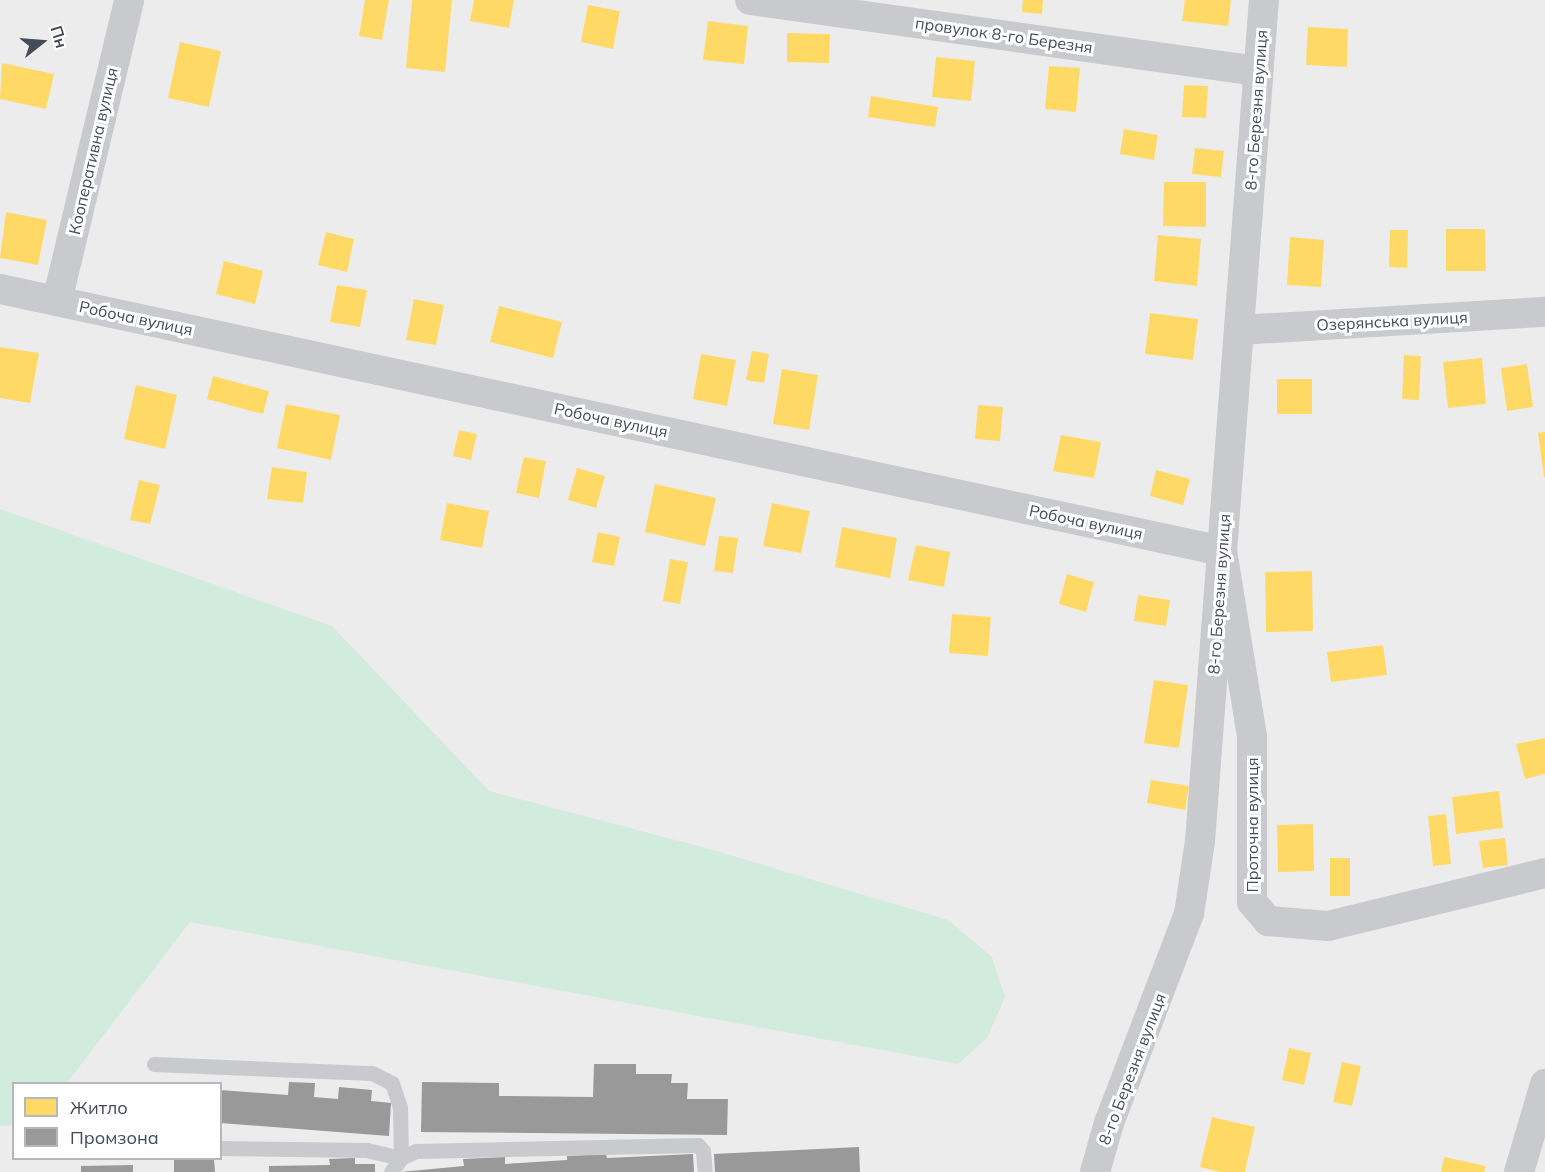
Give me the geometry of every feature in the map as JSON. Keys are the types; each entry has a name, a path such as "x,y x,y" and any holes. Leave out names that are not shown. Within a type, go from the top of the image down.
{"street":[{"name":"Кооперативна вулиця","path":"57,301 129,0"},
{"name":"провулок 8-го Березня","path":"750,0 1258,71"},
{"name":"8-го Березня вулиця","path":"1095,1172 1109,1123 1190,914 1200,841 1264,0"},
{"name":"Робоча вулиця","path":"0,290 1222,551"},
{"name":"Озерянська вулиця","path":"1239,330 1545,312"},
{"name":"Проточна вулиця","path":"1222,551 1252,736 1252,902 1268,921 1328,926 1545,873"},
{"path":"1519,1172 1545,1084"}],"lane":[{"path":"154,1064 372,1073 392,1083 400,1107 401,1158"},
{"path":"391,1172 401,1158 416,1150 698,1145 703,1151 705,1172"},
{"path":"222,1148 367,1150 401,1158"}],"green space":[{"path":"0,509 332,626 489,791 706,848 948,920 992,957 1005,997 987,1038 958,1064 190,922 68,1082 12,1082 12,1125 0,1126"}],"building: Житло":[{"path":"365,0 389,0 382,40 359,36"},
{"path":"412,0 452,0 445,72 406,68"},
{"path":"474,0 514,0 509,28 470,21"},
{"path":"1023,0 1043,0 1042,14 1022,12"},
{"path":"1185,0 1231,0 1228,26 1182,21"},
{"path":"588,5 620,11 613,49 581,42"},
{"path":"708,21 748,26 744,64 703,60"},
{"path":"1308,27 1348,29 1347,67 1306,65"},
{"path":"787,33 830,34 829,63 787,62"},
{"path":"180,42 221,51 209,107 168,98"},
{"path":"936,57 975,61 971,101 932,97"},
{"path":"2,63 54,74 46,109 0,99"},
{"path":"1049,66 1080,68 1076,112 1045,109"},
{"path":"1184,85 1208,86 1206,118 1182,117"},
{"path":"871,96 938,107 935,127 868,117"},
{"path":"1124,129 1158,135 1154,160 1120,154"},
{"path":"1195,148 1224,151 1221,177 1192,174"},
{"path":"1164,182 1206,182 1206,227 1163,226"},
{"path":"6,212 47,220 38,265 0,258"},
{"path":"1446,229 1485,229 1486,271 1446,271"},
{"path":"1390,230 1408,230 1407,268 1389,267"},
{"path":"326,232 354,239 347,272 318,265"},
{"path":"1158,235 1201,239 1197,286 1154,281"},
{"path":"1290,237 1324,240 1321,287 1287,285"},
{"path":"224,261 263,271 255,304 216,294"},
{"path":"337,285 367,290 360,327 330,322"},
{"path":"414,299 444,305 436,345 406,340"},
{"path":"499,306 562,322 553,358 490,342"},
{"path":"1150,313 1198,319 1193,360 1145,354"},
{"path":"0,347 39,353 30,403 0,398"},
{"path":"752,351 769,354 764,383 746,380"},
{"path":"701,354 736,360 727,406 693,399"},
{"path":"1404,355 1421,356 1419,400 1402,399"},
{"path":"1482,358 1486,404 1448,408 1443,362"},
{"path":"1527,364 1533,407 1507,411 1501,368"},
{"path":"782,369 818,375 809,430 773,424"},
{"path":"213,376 269,391 263,414 207,399"},
{"path":"1277,379 1312,379 1312,414 1277,414"},
{"path":"136,385 177,395 165,449 124,439"},
{"path":"286,404 340,415 331,460 277,448"},
{"path":"978,405 1003,407 1000,441 975,439"},
{"path":"459,430 477,434 471,460 453,456"},
{"path":"1545,432 1545,477 1544,477 1538,433"},
{"path":"1061,435 1101,442 1094,478 1053,471"},
{"path":"524,457 546,461 539,498 516,493"},
{"path":"272,467 307,472 303,503 267,499"},
{"path":"577,468 605,476 596,508 568,500"},
{"path":"1156,470 1190,479 1183,505 1150,496"},
{"path":"139,480 160,485 150,524 130,520"},
{"path":"655,484 716,498 705,546 645,532"},
{"path":"447,503 489,511 482,548 440,540"},
{"path":"772,503 810,511 801,553 763,546"},
{"path":"842,527 897,538 890,578 835,567"},
{"path":"598,532 620,537 614,566 592,562"},
{"path":"719,536 738,538 733,573 714,571"},
{"path":"916,545 950,552 944,587 908,580"},
{"path":"670,559 688,562 680,604 663,601"},
{"path":"1312,571 1313,631 1266,632 1265,572"},
{"path":"1067,574 1094,582 1086,612 1059,604"},
{"path":"1138,595 1170,600 1166,626 1134,621"},
{"path":"952,614 991,617 988,656 949,653"},
{"path":"1383,645 1387,675 1331,682 1327,652"},
{"path":"1154,680 1188,685 1179,748 1144,743"},
{"path":"1545,738 1545,774 1525,779 1516,744"},
{"path":"1151,780 1189,786 1185,810 1147,803"},
{"path":"1499,791 1503,828 1456,834 1452,797"},
{"path":"1446,814 1451,864 1433,866 1428,816"},
{"path":"1313,824 1314,871 1278,872 1277,825"},
{"path":"1505,838 1508,865 1483,868 1479,841"},
{"path":"1330,858 1350,858 1350,896 1330,896"},
{"path":"1289,1048 1311,1053 1304,1085 1282,1080"},
{"path":"1342,1062 1361,1066 1352,1106 1333,1102"},
{"path":"1212,1117 1255,1127 1245,1172 1221,1172 1200,1167"},
{"path":"1444,1157 1486,1166 1484,1172 1441,1172"}],"building: Промзона":[{"path":"594,1064 636,1064 636,1074 672,1074 671,1083 688,1083 687,1099 728,1099 727,1135 421,1132 422,1082 499,1083 499,1096 593,1097"},
{"path":"289,1082 315,1083 314,1097 338,1099 339,1087 372,1090 371,1101 391,1103 389,1136 222,1123 222,1090 288,1095"},
{"path":"859,1147 860,1172 715,1172 714,1154"},
{"path":"606,1154 607,1158 693,1154 694,1172 400,1172 464,1166 463,1159 505,1157 505,1164 567,1160 567,1156"},
{"path":"355,1158 355,1164 375,1164 375,1172 269,1172 269,1166 330,1165 329,1159"},
{"path":"174,1160 214,1160 215,1172 174,1172"},
{"path":"133,1165 133,1172 81,1172 81,1166"}]}
